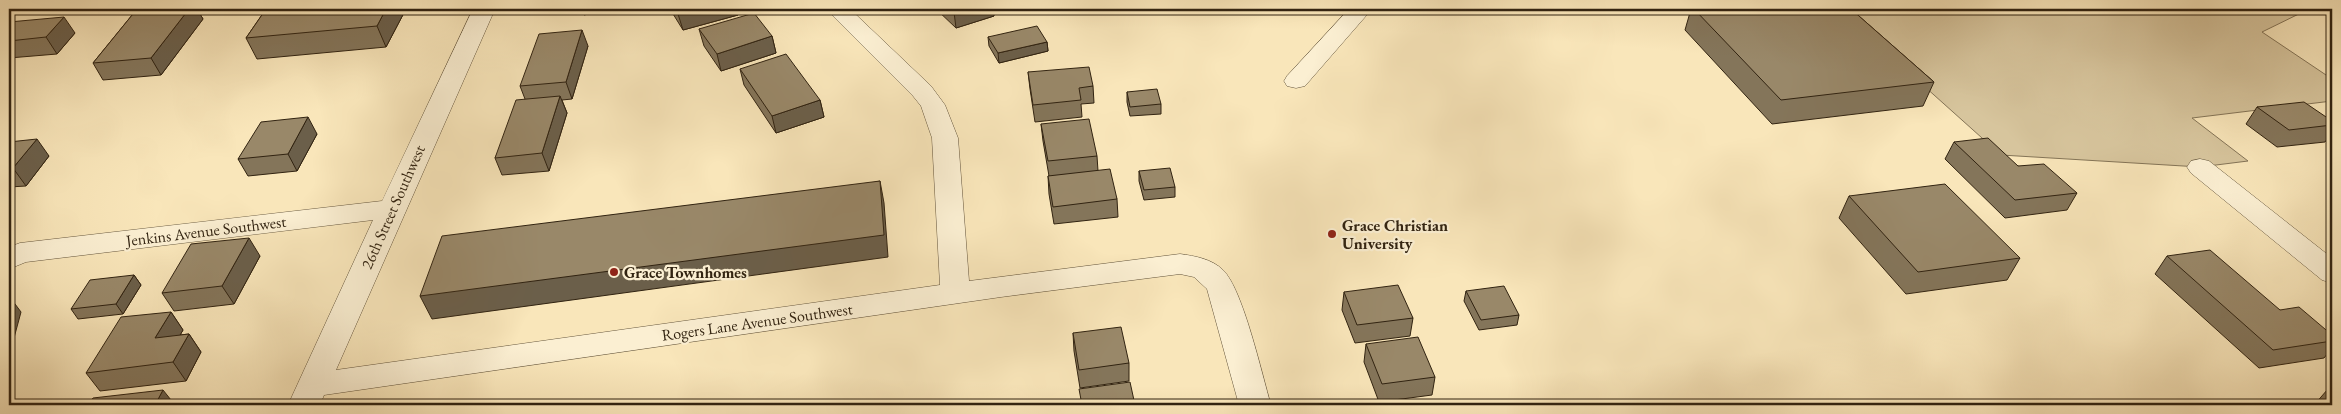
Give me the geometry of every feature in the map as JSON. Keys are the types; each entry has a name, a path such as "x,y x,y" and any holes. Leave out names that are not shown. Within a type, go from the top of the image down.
{"street":[{"name":"26th Street Southwest","path":"308,395 391,209 484,9"},
{"path":"837,9 922,91 933,105 940,121 947,156 955,293"},
{"path":"1296,81 1361,9"},
{"path":"2200,167 2332,273"},
{"name":"Jenkins Avenue Southwest","path":"13,253 391,209"},
{"name":"Rogers Lane Avenue Southwest","path":"308,395 955,293 1160,265 1180,264 1201,268 1212,275 1221,288 1255,405"}],"shaded area":[{"path":"1838,9 2309,9 2262,32 2332,79 2332,101 2192,118 2248,161 2200,167 2001,155"}],"building":[{"path":"137,9 189,9 151,58 93,63"},
{"path":"266,9 386,9 377,26 246,38"},
{"path":"675,9 696,9 678,14"},
{"path":"950,9 964,9 954,12"},
{"path":"1694,9 1851,9 1934,82 1781,100"},
{"path":"754,13 772,36 717,54 699,29"},
{"path":"64,17 46,37 9,41 9,22"},
{"path":"1037,26 1047,42 998,53 988,37"},
{"path":"582,30 566,82 520,86 539,34"},
{"path":"786,54 820,100 772,116 740,69"},
{"path":"1089,67 1093,86 1079,88 1081,100 1033,105 1028,72"},
{"path":"1157,89 1161,104 1130,107 1127,92"},
{"path":"560,96 542,153 495,158 516,100"},
{"path":"2304,102 2332,121 2332,125 2289,130 2257,107"},
{"path":"308,117 288,154 238,159 261,122"},
{"path":"1089,119 1097,156 1048,161 1041,124"},
{"path":"1988,138 2018,166 2044,164 2077,193 2015,200 1954,142"},
{"path":"37,139 13,168 9,168 9,142"},
{"path":"1170,168 1175,187 1144,190 1139,171"},
{"path":"1110,169 1117,199 1053,207 1048,176"},
{"path":"880,181 884,235 420,296 442,236"},
{"path":"1945,184 2020,258 1918,272 1849,196"},
{"path":"249,238 222,286 162,293 191,244"},
{"path":"2210,250 2280,310 2299,307 2332,335 2332,341 2273,350 2167,256"},
{"path":"134,275 116,304 71,309 90,280"},
{"path":"1398,285 1413,318 1357,325 1344,292"},
{"path":"1504,286 1519,315 1481,320 1466,291"},
{"path":"171,312 155,338 189,334 173,362 86,373 121,317"},
{"path":"1121,327 1129,363 1079,370 1073,333"},
{"path":"1418,337 1435,377 1382,384 1366,344"},
{"path":"1130,382 1135,405 1082,405 1079,389"},
{"path":"163,390 155,405 88,405 93,398"}],"place":[{"name":"Grace Christian University","path":"1332,234"},
{"name":"Grace Townhomes","path":"614,272"}]}
